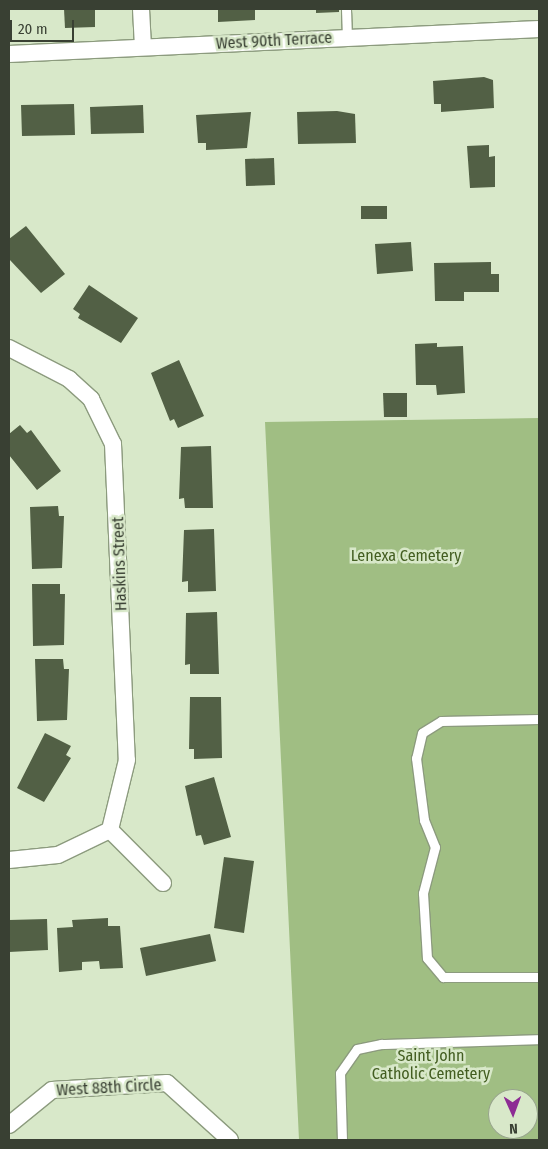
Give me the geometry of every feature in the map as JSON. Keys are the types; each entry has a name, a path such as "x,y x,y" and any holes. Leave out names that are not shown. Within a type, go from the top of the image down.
{"street":[{"path":"142,9 143,47"},
{"name":"West 90th Terrace","path":"9,54 539,29"},
{"name":"Haskins Street","path":"9,348 43,363 84,392 104,420 112,444 127,760 110,830"},
{"path":"9,860 58,855 110,830 163,883"},
{"name":"West 88th Circle","path":"9,1125 52,1090 167,1083 230,1140"}],"lane":[{"path":"346,9 347,38"},
{"path":"539,719 441,721 422,733 416,758 424,820 435,847 423,892 427,958 443,978 539,977"},
{"path":"342,1140 340,1074 356,1049 381,1044 539,1039"}],"green space":[{"name":"Lenexa Cemetery","path":"539,418 539,1140 299,1140 265,422"}],"building":[{"path":"64,9 95,9 95,27 65,28"},
{"path":"218,9 255,9 255,20 218,22"},
{"path":"316,9 339,9 339,12 316,13"},
{"path":"484,77 493,80 494,108 441,112 441,104 434,104 433,81"},
{"path":"74,104 75,135 22,136 21,105"},
{"path":"143,105 144,133 91,134 90,107"},
{"path":"337,111 355,114 356,143 298,144 297,112"},
{"path":"251,112 247,148 206,150 206,143 198,143 196,115"},
{"path":"489,145 489,157 495,156 495,187 470,188 467,146"},
{"path":"274,158 275,185 246,186 245,159"},
{"path":"361,206 387,206 387,219 361,219"},
{"path":"26,226 65,274 41,293 9,259 9,239"},
{"path":"411,242 413,271 377,274 375,244"},
{"path":"491,262 491,274 499,274 499,292 464,292 464,301 435,301 434,263"},
{"path":"89,285 138,318 121,343 78,318 80,314 73,309"},
{"path":"437,343 437,347 463,346 465,393 437,395 436,385 416,385 415,344"},
{"path":"179,360 204,416 178,428 174,419 170,421 151,373"},
{"path":"383,393 407,393 407,417 384,417"},
{"path":"20,425 27,433 31,430 61,471 37,490 9,455 9,434"},
{"path":"211,446 213,508 185,508 184,498 179,499 181,447"},
{"path":"58,506 59,516 64,516 62,568 32,569 30,507"},
{"path":"214,529 216,591 188,592 188,581 182,582 184,530"},
{"path":"32,584 60,584 60,594 65,594 64,645 33,646"},
{"path":"217,612 219,674 190,674 190,664 185,665 186,613"},
{"path":"35,659 63,659 64,669 69,669 67,720 37,721"},
{"path":"190,697 221,697 222,758 194,759 194,749 189,749"},
{"path":"45,733 71,746 66,755 71,758 44,802 17,788"},
{"path":"214,777 231,837 204,845 201,835 196,836 185,786"},
{"path":"224,857 254,861 244,933 214,928"},
{"path":"108,918 108,926 120,926 123,968 100,969 99,961 82,962 82,970 59,972 57,928 73,927 72,920"},
{"path":"47,919 48,950 9,952 9,920"},
{"path":"210,934 216,961 146,976 140,948"}],"park label":[{"name":"Saint John Catholic Cemetery","path":"431,1065"}]}
